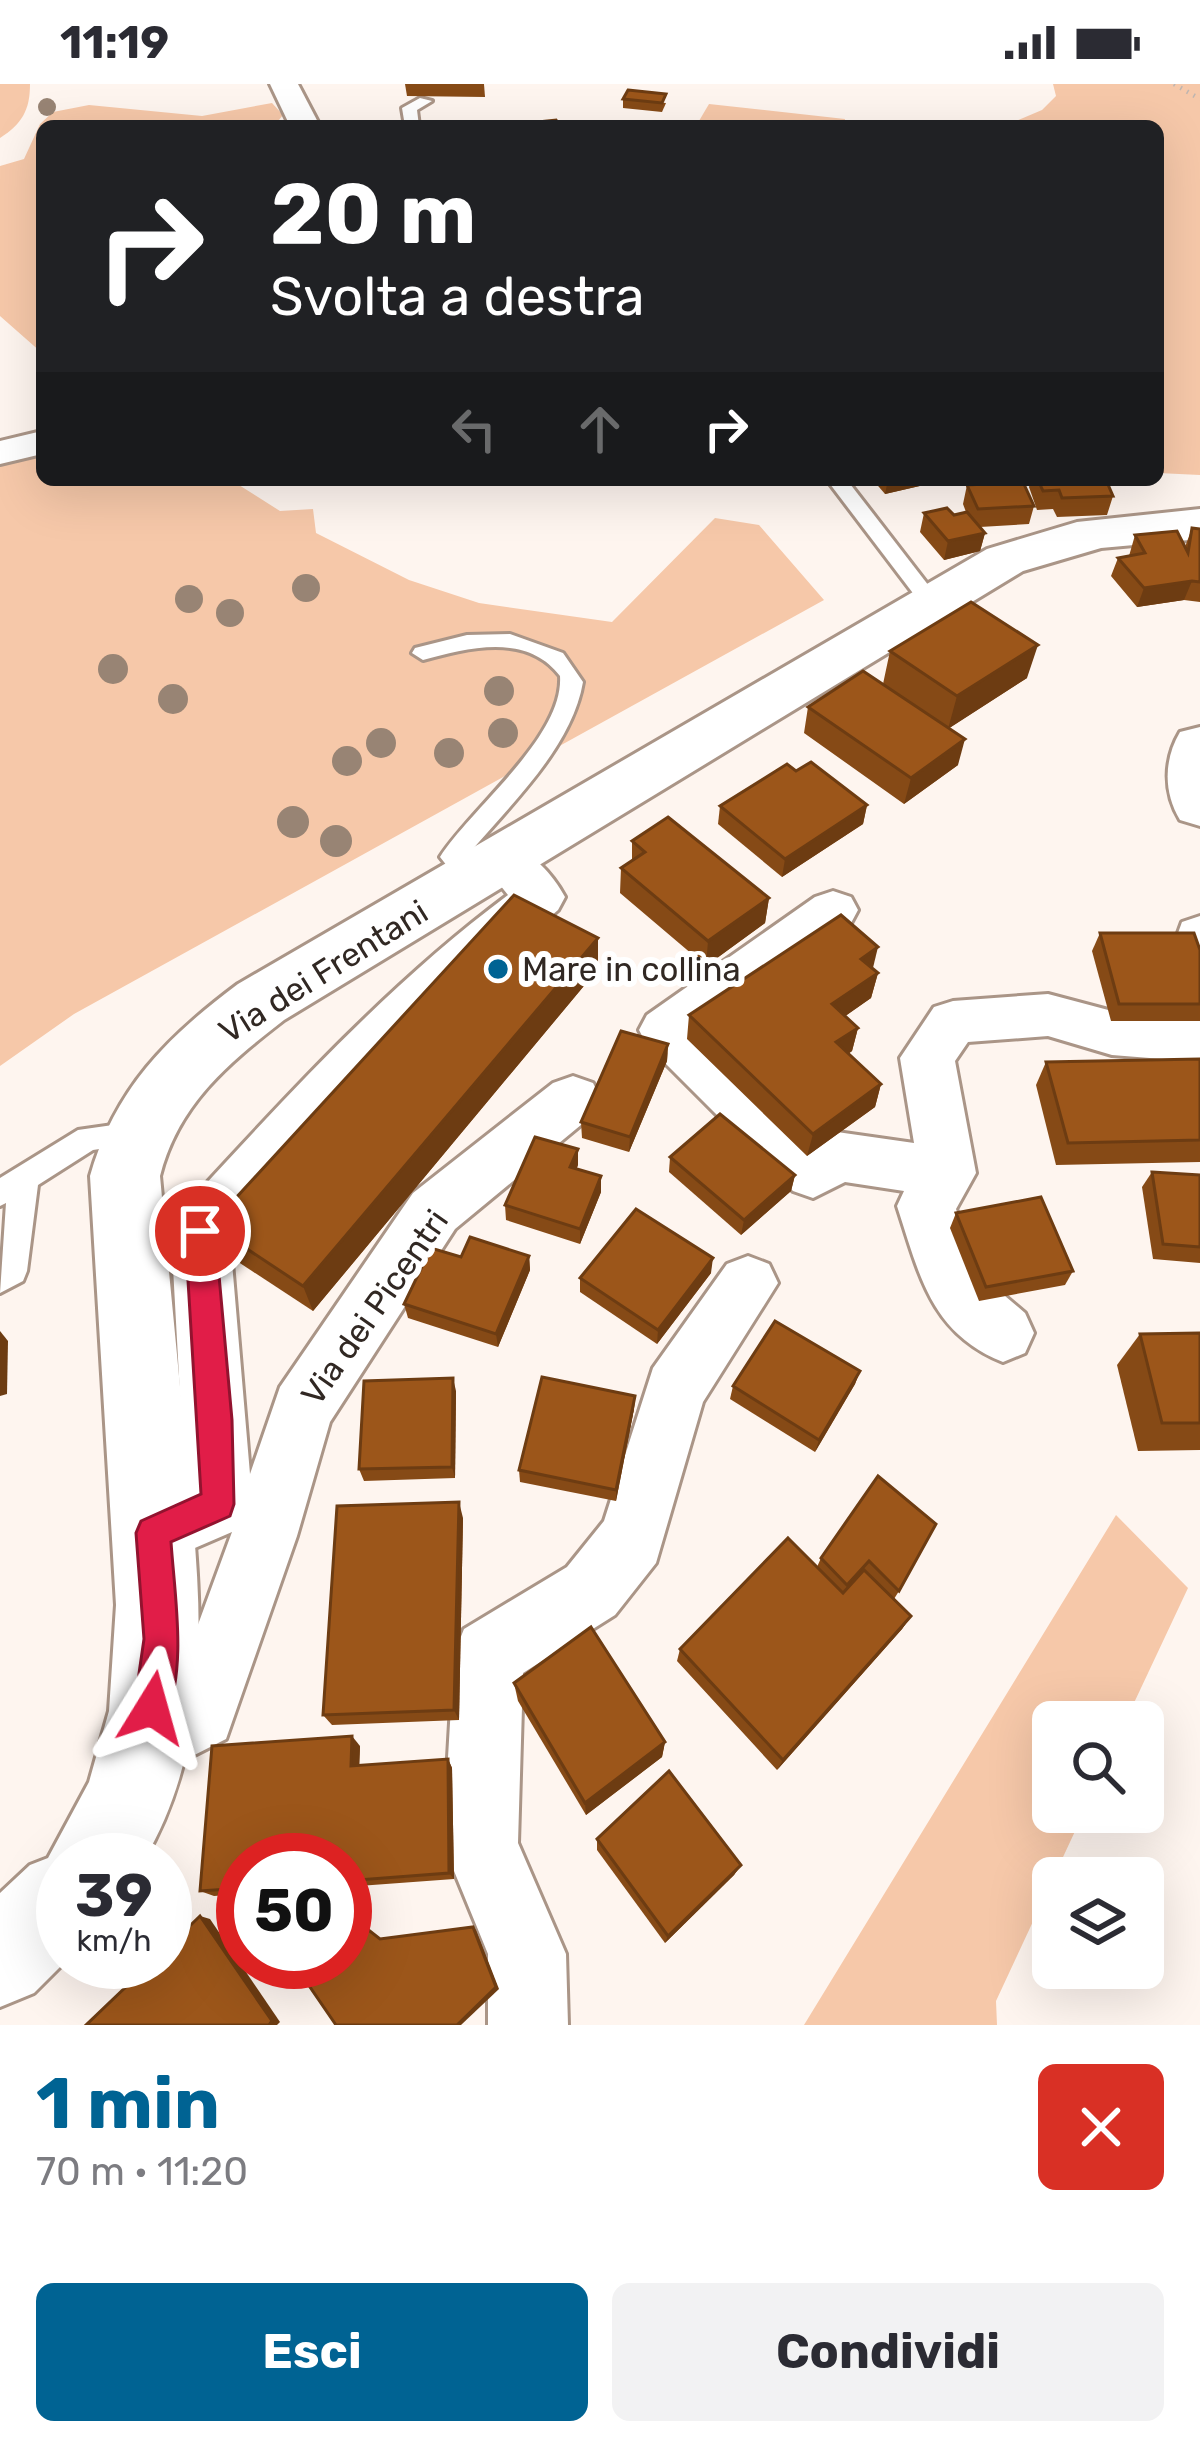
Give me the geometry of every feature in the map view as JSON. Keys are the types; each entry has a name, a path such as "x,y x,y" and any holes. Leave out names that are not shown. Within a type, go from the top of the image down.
{"main road":[{"name":"Via dei Frentani","path":"112,1833 122,1819 147,1743 161,1639 125,1176 134,1133 172,1075 247,1012 1005,560 1060,539 1200,524"},
{"path":"1200,746 1195,772 1200,805"},
{"path":"0,1960 36,1925"}],"street":[{"path":"284,84 302,120"},
{"path":"0,453 36,444"},
{"path":"153,1533 218,1504 200,1231 320,1099 477,942 540,897 488,869"},
{"path":"833,910 666,1030 813,1173 837,1156 947,1173"},
{"path":"1003,1333 955,1291 926,1206 947,1173 927,1058 953,1022 1048,1015 1112,1033 1200,1040"},
{"name":"Via dei Picentri","path":"147,1743 200,1714 264,1536 302,1409 434,1211 573,1099"},
{"path":"528,2025 527,1954 480,1844 489,1654 591,1591 632,1538 675,1389 748,1283"}],"lane":[{"path":"411,120 409,107 425,101"},
{"path":"842,486 932,604"},
{"path":"423,653 468,639 519,643 567,668 573,685 565,708 516,782 452,857 488,869"},
{"path":"0,1279 12,1270 12,1185 88,1138 134,1133"}],"path":[{"path":"1174,84 1200,99"}],"shaded area":[{"path":"0,84 30,84 23,116 0,138"},
{"path":"1053,84 1200,84 1200,475 1164,473 1164,120 1018,120 1042,110 1056,96"},
{"path":"272,103 283,115 279,120 44,120 53,112 89,105 202,116"},
{"path":"709,104 845,119 845,120 700,120"},
{"path":"36,133 36,348 0,316 0,166 24,159"},
{"path":"36,454 36,486 240,486 280,511 313,509 316,533 409,580 479,603 612,622 715,518 759,525 824,600 74,1014 0,1066 0,463"},
{"path":"1116,1515 1188,1588 1135,1701 1032,1701 1032,1833 1074,1833 1063,1857 1032,1857 1032,1924 996,2001 997,2025 804,2025"}],"building":[{"path":"628,90 666,94 662,103 623,99"},
{"path":"967,486 1025,486 1034,506 978,509"},
{"path":"1041,486 1109,486 1113,496 1062,498 1059,490 1043,491"},
{"path":"947,508 954,515 967,512 985,533 948,541 924,513"},
{"path":"1192,528 1200,529 1200,582 1144,588 1118,558 1145,553 1135,535 1177,531 1188,553"},
{"path":"971,602 1038,645 957,696 890,651"},
{"path":"863,671 965,739 911,778 808,707"},
{"path":"811,762 867,805 785,859 720,806 787,764 796,771"},
{"path":"668,817 769,898 708,941 621,868 645,852 632,841"},
{"path":"514,895 598,938 303,1286 211,1225"},
{"path":"841,915 878,947 861,959 878,973 832,1004 858,1028 836,1042 881,1084 813,1134 689,1015"},
{"path":"1100,933 1194,933 1200,950 1200,1004 1119,1004"},
{"path":"621,1031 668,1044 630,1137 581,1122"},
{"path":"1200,1059 1200,1140 1068,1143 1046,1062"},
{"path":"720,1114 795,1175 744,1220 670,1157"},
{"path":"535,1137 578,1149 570,1167 601,1176 580,1229 505,1205"},
{"path":"1152,1172 1200,1175 1200,1247 1163,1244"},
{"path":"1041,1197 1073,1271 986,1287 956,1213"},
{"path":"636,1209 713,1258 658,1330 580,1278"},
{"path":"470,1237 529,1256 496,1334 404,1304 431,1248 461,1257"},
{"path":"775,1321 860,1371 819,1440 733,1386"},
{"path":"1200,1333 1200,1423 1162,1423 1140,1334"},
{"path":"542,1377 635,1396 616,1490 519,1470"},
{"path":"453,1378 452,1467 359,1469 364,1381"},
{"path":"878,1476 936,1524 899,1591 869,1561 847,1585 821,1558"},
{"path":"459,1502 454,1710 323,1715 337,1506"},
{"path":"788,1538 843,1593 864,1570 911,1616 783,1760 680,1649"},
{"path":"591,1627 665,1742 585,1803 514,1683"},
{"path":"352,1736 351,1766 448,1759 449,1873 372,1879 372,1833 216,1833 216,1890 200,1891 212,1746"},
{"path":"669,1771 741,1865 668,1936 597,1839"},
{"path":"200,1916 216,1939 216,1989 250,1989 272,2021 269,2025 86,2025 124,1989 192,1989 192,1924"},
{"path":"473,1927 496,1987 457,2025 336,2025 311,1989 372,1989 372,1933 380,1939"}],"place":[{"name":"Mare in collina","path":"498,969"}],"route":[{"path":"152,1708 161,1639 153,1533 218,1504 200,1231"}]}
